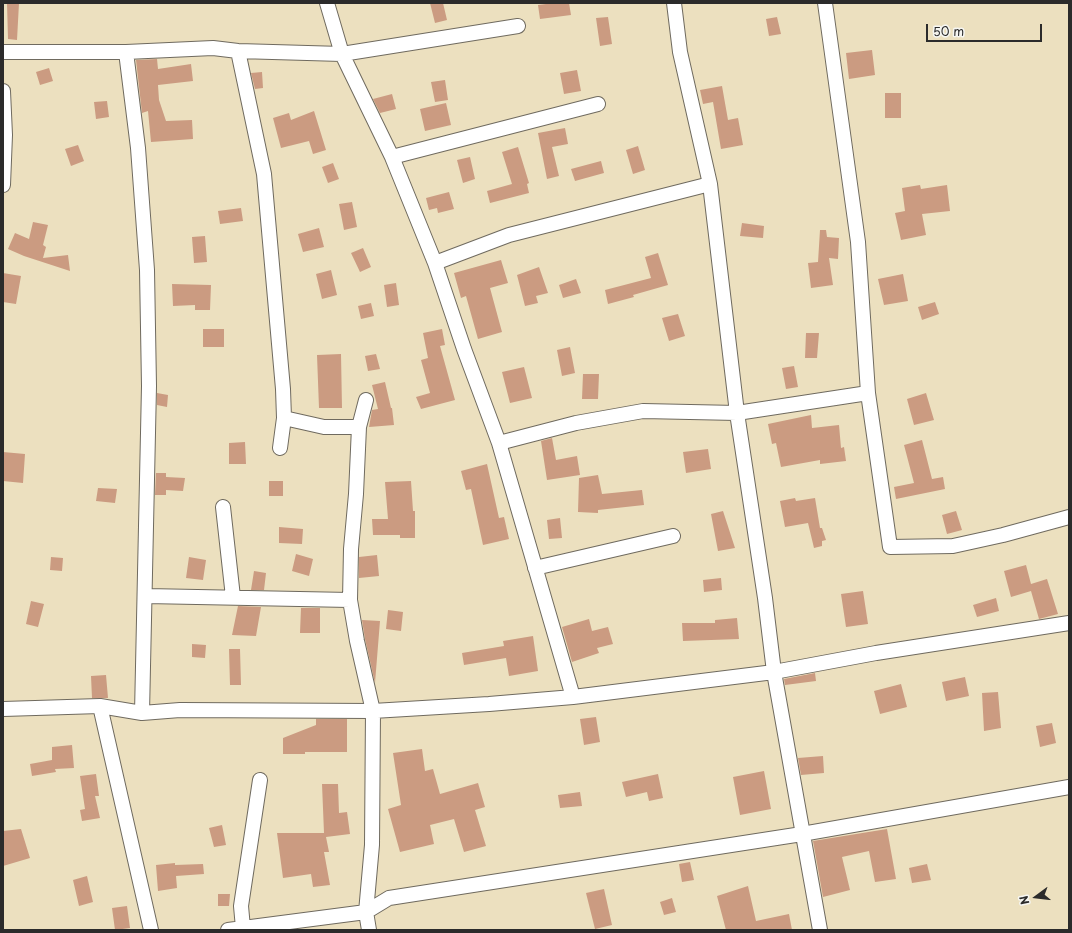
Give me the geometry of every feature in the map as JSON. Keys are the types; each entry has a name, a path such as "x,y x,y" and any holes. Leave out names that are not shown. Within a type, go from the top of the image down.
{"street":[{"path":"327,3 342,54 392,157 435,263 464,349 499,442 573,696"},
{"path":"674,3 680,52 710,184 736,413 765,598 774,672 820,930"},
{"path":"825,3 858,242 868,393 890,547 953,546 1003,535 1069,517"},
{"path":"3,52 126,52 213,48 238,51 342,54 518,26"},
{"path":"238,51 264,174 284,418 280,448"},
{"path":"126,52 138,148 147,270 149,386 146,596 143,643 142,713"},
{"path":"3,91 5,135 3,185"},
{"path":"392,157 598,104"},
{"path":"435,263 508,235 710,184"},
{"path":"499,442 576,423 643,412 736,413 868,393"},
{"path":"366,400 359,427 356,494 351,548 350,600 357,641 373,711 372,845 366,912 368,930"},
{"path":"284,418 324,427 359,427"},
{"path":"223,507 233,597"},
{"path":"535,568 673,536"},
{"path":"146,596 350,600"},
{"path":"3,709 100,706 142,713 180,710 373,711 573,696 774,672 876,653 1069,623"},
{"path":"100,706 151,930"},
{"path":"243,928 241,906 260,780"},
{"path":"228,930 366,912 390,898 802,834 1069,787"}],"building":[{"path":"7,3 19,3 17,40 8,39"},
{"path":"430,3 443,3 447,20 435,23"},
{"path":"569,3 571,15 540,19 538,5"},
{"path":"608,17 612,44 600,46 596,18"},
{"path":"777,17 781,34 769,36 766,19"},
{"path":"872,50 875,75 849,79 846,53"},
{"path":"157,59 158,69 191,64 193,81 158,85 159,100 166,121 192,120 193,139 151,142 148,111 142,113 136,60"},
{"path":"49,68 53,81 40,85 36,72"},
{"path":"577,70 581,91 564,94 560,73"},
{"path":"262,72 263,88 255,89 251,73"},
{"path":"445,80 448,100 435,102 431,82"},
{"path":"722,86 728,120 738,118 743,145 721,149 713,102 703,104 700,90"},
{"path":"885,93 901,93 901,118 885,118"},
{"path":"392,94 396,109 380,113 373,99"},
{"path":"107,101 109,117 96,119 94,102"},
{"path":"446,103 451,125 425,131 420,109"},
{"path":"314,111 326,150 313,154 309,141 281,148 273,118 289,113 291,120"},
{"path":"565,128 568,144 552,147 559,176 547,179 538,133"},
{"path":"78,145 84,161 71,166 65,149"},
{"path":"638,146 645,170 633,174 626,150"},
{"path":"518,147 529,183 527,184 529,193 490,203 487,191 512,184 502,152"},
{"path":"470,157 475,179 463,183 457,160"},
{"path":"601,161 604,173 575,181 571,169"},
{"path":"333,163 339,179 328,183 322,167"},
{"path":"920,185 921,189 947,185 950,211 922,214 926,235 901,240 895,213 905,211 902,188"},
{"path":"449,192 454,209 438,213 437,208 429,210 426,198"},
{"path":"352,202 357,227 344,230 339,204"},
{"path":"241,208 243,221 220,224 218,211"},
{"path":"33,222 48,225 43,245 46,247 43,258 68,255 70,271 24,256 8,249 15,233 29,239"},
{"path":"742,223 764,226 763,238 740,236"},
{"path":"319,228 324,247 303,252 298,234"},
{"path":"820,230 826,230 827,237 839,238 838,259 829,258 833,285 811,288 808,263 818,262"},
{"path":"205,236 207,262 194,263 192,237"},
{"path":"363,248 371,267 360,272 351,253"},
{"path":"658,253 668,285 608,304 605,290 651,278 645,257"},
{"path":"501,260 508,283 490,288 502,332 478,339 466,296 461,298 454,273"},
{"path":"539,267 548,293 536,296 538,303 525,306 517,275"},
{"path":"331,270 337,295 322,299 316,274"},
{"path":"3,273 21,276 16,304 3,302"},
{"path":"903,274 908,301 884,305 878,279"},
{"path":"576,279 581,293 563,298 559,285"},
{"path":"396,283 399,305 387,307 384,285"},
{"path":"172,284 211,285 210,310 195,310 195,305 173,306"},
{"path":"935,302 939,314 922,320 918,307"},
{"path":"371,303 374,316 361,319 358,306"},
{"path":"678,314 685,336 669,341 662,318"},
{"path":"203,329 224,329 224,347 203,347"},
{"path":"442,329 445,345 440,346 455,400 421,409 416,397 430,393 421,360 428,358 423,333"},
{"path":"806,333 819,333 817,358 805,358"},
{"path":"570,347 575,373 562,376 557,350"},
{"path":"341,354 342,408 319,408 317,355"},
{"path":"376,354 380,369 368,371 365,356"},
{"path":"794,366 798,387 786,389 782,368"},
{"path":"524,367 532,398 510,403 502,372"},
{"path":"583,374 599,374 598,399 582,399"},
{"path":"385,382 392,408 394,425 369,427 372,410 378,409 372,385"},
{"path":"157,393 168,395 167,407 157,405"},
{"path":"926,393 934,420 914,425 907,399"},
{"path":"811,415 812,428 839,425 841,448 844,447 846,461 820,464 820,460 781,467 776,443 772,444 768,424"},
{"path":"552,438 556,460 577,456 580,475 547,480 541,441"},
{"path":"922,440 932,479 943,477 945,489 896,499 894,487 914,483 904,445"},
{"path":"245,442 246,464 229,464 229,443"},
{"path":"708,449 711,469 686,473 683,452"},
{"path":"3,452 25,454 23,483 3,481"},
{"path":"487,464 499,518 504,517 509,539 483,545 471,489 466,490 461,471"},
{"path":"156,473 166,473 166,477 185,478 183,491 166,490 166,495 155,495"},
{"path":"598,475 602,494 642,490 644,505 598,510 598,513 578,512 579,478"},
{"path":"269,481 283,481 283,496 269,496"},
{"path":"411,481 413,511 415,511 415,538 400,538 400,535 373,535 372,519 388,519 385,482"},
{"path":"98,488 117,489 115,503 96,501"},
{"path":"795,498 796,501 815,498 820,528 822,528 826,540 822,541 822,546 814,548 808,523 785,527 780,501"},
{"path":"723,511 735,548 718,551 711,514"},
{"path":"956,511 962,530 947,534 942,515"},
{"path":"560,518 562,538 549,539 547,520"},
{"path":"279,527 303,529 302,544 279,543"},
{"path":"296,554 313,559 309,576 292,571"},
{"path":"377,555 379,576 359,578 359,557"},
{"path":"51,557 63,558 62,571 50,570"},
{"path":"189,557 206,560 203,580 186,578"},
{"path":"1026,565 1031,584 1047,579 1058,614 1039,619 1031,591 1011,597 1004,571"},
{"path":"254,571 266,573 264,590 251,590"},
{"path":"721,578 722,590 704,592 703,580"},
{"path":"863,591 868,624 846,627 841,594"},
{"path":"996,598 999,611 977,617 973,605"},
{"path":"31,601 44,604 38,627 26,624"},
{"path":"238,606 261,607 256,636 232,635"},
{"path":"301,608 320,608 320,633 300,633"},
{"path":"388,610 403,612 401,631 386,629"},
{"path":"737,618 739,639 683,641 682,623 715,623 715,620"},
{"path":"589,619 592,631 608,627 613,644 597,648 599,653 572,662 562,627"},
{"path":"362,620 380,621 375,683 365,639"},
{"path":"533,636 538,671 509,676 506,658 464,665 462,653 504,646 503,641"},
{"path":"192,644 206,645 205,658 192,657"},
{"path":"229,649 240,649 241,685 230,685"},
{"path":"815,673 816,681 785,685 784,679"},
{"path":"106,675 108,698 92,698 91,676"},
{"path":"965,677 969,696 946,701 942,682"},
{"path":"901,684 907,707 880,714 874,691"},
{"path":"998,692 1001,728 984,731 982,693"},
{"path":"596,717 600,742 584,745 580,719"},
{"path":"316,719 347,719 347,752 305,752 305,754 283,754 283,738 316,725"},
{"path":"1052,723 1056,743 1040,747 1036,726"},
{"path":"72,745 74,768 55,769 56,772 32,776 30,764 52,760 52,747"},
{"path":"422,749 425,771 433,769 440,794 478,783 485,807 475,810 486,846 464,852 454,819 430,825 434,844 400,852 388,809 401,805 393,753"},
{"path":"823,756 824,773 801,775 798,758"},
{"path":"764,771 771,809 740,815 733,777"},
{"path":"96,774 99,796 95,796 100,818 82,821 80,810 85,809 80,776"},
{"path":"658,774 663,798 649,801 647,792 626,797 622,782"},
{"path":"322,784 338,784 339,813 347,812 350,834 326,837 329,852 324,852 330,885 313,887 311,874 283,878 277,833 324,833"},
{"path":"580,792 582,806 560,808 558,795"},
{"path":"222,825 226,845 214,847 209,828"},
{"path":"21,829 30,858 3,866 3,831"},
{"path":"887,829 896,879 875,882 869,851 842,857 850,890 823,897 813,841"},
{"path":"690,862 694,880 682,882 679,864"},
{"path":"175,863 175,865 203,864 204,874 176,876 177,888 158,891 156,865"},
{"path":"927,864 931,880 912,883 909,868"},
{"path":"87,876 93,902 79,906 73,880"},
{"path":"748,886 756,921 789,914 792,930 726,930 717,896"},
{"path":"604,889 612,925 595,929 586,893"},
{"path":"218,894 230,894 229,906 218,906"},
{"path":"672,898 676,912 664,915 660,902"},
{"path":"127,906 130,928 115,930 112,908"}]}
